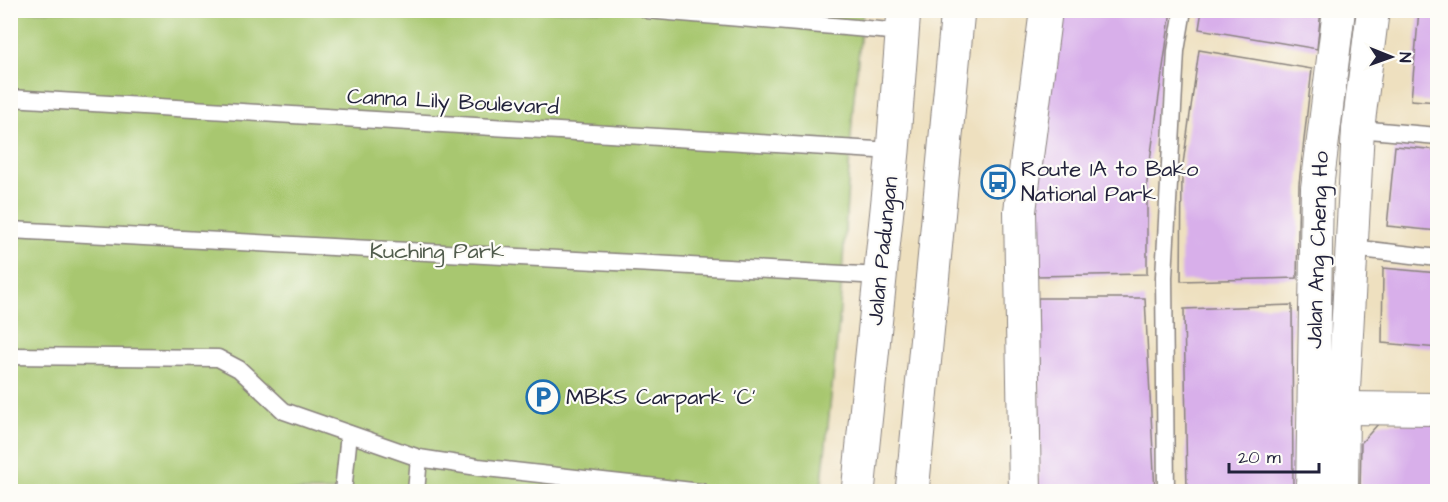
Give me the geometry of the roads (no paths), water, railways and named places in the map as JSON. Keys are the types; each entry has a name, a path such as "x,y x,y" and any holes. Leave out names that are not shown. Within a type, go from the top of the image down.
{"main road":[{"path":"912,492 958,10"},
{"name":"Jalan Padungan","path":"858,492 893,151 903,21"}],"street":[{"path":"1025,492 1020,211 1046,10"},
{"name":"Jalan Ang Cheng Ho","path":"1312,492 1317,188 1339,10"},
{"name":"Jalan Ang Cheng Ho","path":"1342,492 1343,408 1358,129 1373,10"},
{"path":"1343,408 1437,409"}],"lane":[{"path":"647,10 903,21"},
{"path":"1166,492 1164,278 1176,51 1183,10"},
{"name":"Canna Lily Boulevard","path":"10,98 893,151"},
{"path":"1358,129 1437,136"},
{"path":"10,230 881,276"},
{"path":"1352,248 1437,258"},
{"path":"10,356 218,358 239,369 284,411 419,458 478,467 701,492"},
{"path":"344,492 349,434"},
{"path":"416,492 419,458"}],"place":[{"name":"Route 1A to Bako National Park","path":"998,182"},
{"name":"MBKS Carpark 'C'","path":"543,397"}],"park label":[{"name":"Kuching Park","path":"437,251"}]}
